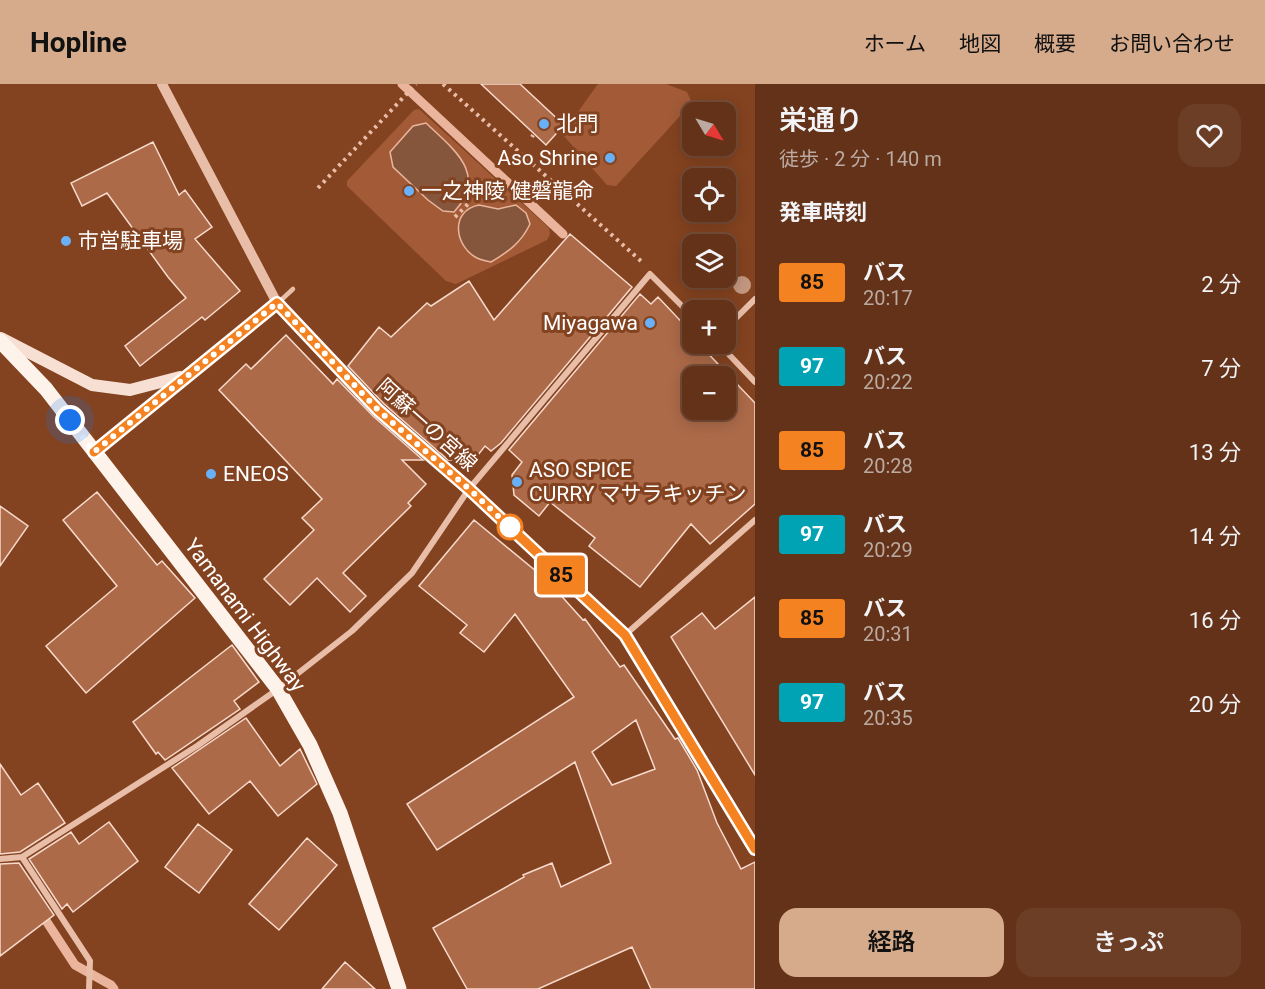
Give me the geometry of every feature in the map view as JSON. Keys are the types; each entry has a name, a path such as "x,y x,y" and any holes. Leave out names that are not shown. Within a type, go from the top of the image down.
{"main road":[{"path":"94,452 277,303"},
{"name":"阿蘇一の宮線","path":"277,303 378,410 469,489 625,635 754,846"},
{"path":"0,339 92,385 130,390 186,375"},
{"name":"Yamanami Highway","path":"0,339 46,389 278,689 310,745 340,813 399,989"}],"street":[{"path":"162,84 277,303"},
{"path":"0,859 21,858 197,746 278,689 352,631 412,573 469,489 650,274 682,306"},
{"path":"736,318 755,299"},
{"path":"728,354 755,382"},
{"path":"625,635 755,520"},
{"path":"21,858 90,961 89,989"}],"lane":[{"path":"277,303 293,289"}],"path":[{"path":"443,84 638,257 650,274"},
{"path":"318,188 414,86"},
{"path":"455,217 470,202"}],"shaded area":[{"path":"598,84 666,84 687,92 692,102 682,102 682,114 616,186 607,185 564,136 567,127"},
{"path":"419,109 549,228 550,234 547,240 456,284 446,281 347,186 347,181 414,110"},
{"path":"426,123 456,153 468,174 468,186 464,198 454,212 443,211 428,200 393,167 390,152 413,126"},
{"path":"479,205 498,209 516,205 526,213 530,224 514,246 491,262 479,259 470,253 464,246 458,230 463,214"}],"building":[{"path":"481,84 520,84 564,125 546,145"},
{"path":"153,142 179,195 185,190 212,227 195,239 240,291 205,320 202,317 140,366 125,346 186,298 107,193 82,206 71,183"},
{"path":"570,234 632,287 501,443 491,451 485,446 474,460 448,460 384,404 348,366 379,327 391,337 427,303 431,306 469,281 494,320"},
{"path":"640,294 651,304 658,297 682,322 682,354 709,354 720,366 682,366 682,420 736,420 736,383 755,403 755,504 710,544 691,524 640,587 589,546 595,538 550,502 539,516 514,495 512,475 522,462 509,450"},
{"path":"286,335 333,384 337,379 373,416 423,460 402,460 426,484 408,503 411,506 343,573 366,596 350,612 317,578 290,605 264,579 314,530 302,518 322,499 219,390 246,364 251,369"},
{"path":"97,492 157,565 162,561 195,598 86,693 46,646 117,586 63,520"},
{"path":"0,506 28,526 0,566"},
{"path":"474,520 548,581 583,620 585,619 620,667 624,665 675,739 678,738 697,770 717,823 741,869 755,862 755,989 651,989 632,947 538,989 467,989 433,928 524,877 523,875 552,863 561,887 611,863 575,762 437,850 407,804 574,697 515,614 484,652 460,633 467,625 419,586","holes":["636,720 655,769 612,785 592,752"]},
{"path":"755,597 755,775 671,637 702,613 715,629"},
{"path":"232,645 259,682 234,701 240,709 165,760 158,752 156,754 133,722"},
{"path":"246,718 280,766 300,749 317,784 278,816 250,781 209,814 172,768"},
{"path":"0,764 21,795 38,783 65,823 20,852 0,854"},
{"path":"109,822 138,861 73,912 67,904 62,909 29,859 71,832 79,844"},
{"path":"198,824 232,850 199,893 165,867"},
{"path":"307,838 337,865 279,930 249,904"},
{"path":"19,863 54,915 0,956 0,864"},
{"path":"345,962 375,989 322,989"}],"waterway":[{"path":"402,84 563,234"},
{"path":"41,913 75,965 111,985 114,989"}],"bus line":[{"name":"85","path":"94,452 277,303 378,410 469,489 625,635 755,849"}],"place":[{"name":"北門","path":"544,124"},
{"name":"Aso Shrine","path":"610,158"},
{"name":"一之神陵 健磐龍命","path":"409,191"},
{"name":"市営駐車場","path":"66,241"},
{"name":"Miyagawa","path":"650,323"},
{"name":"ENEOS","path":"211,474"},
{"name":"ASO SPICE CURRY マサラキッチン","path":"517,482"}],"route":[{"path":"70,420 94,452 277,303 378,410 510,527"}]}
